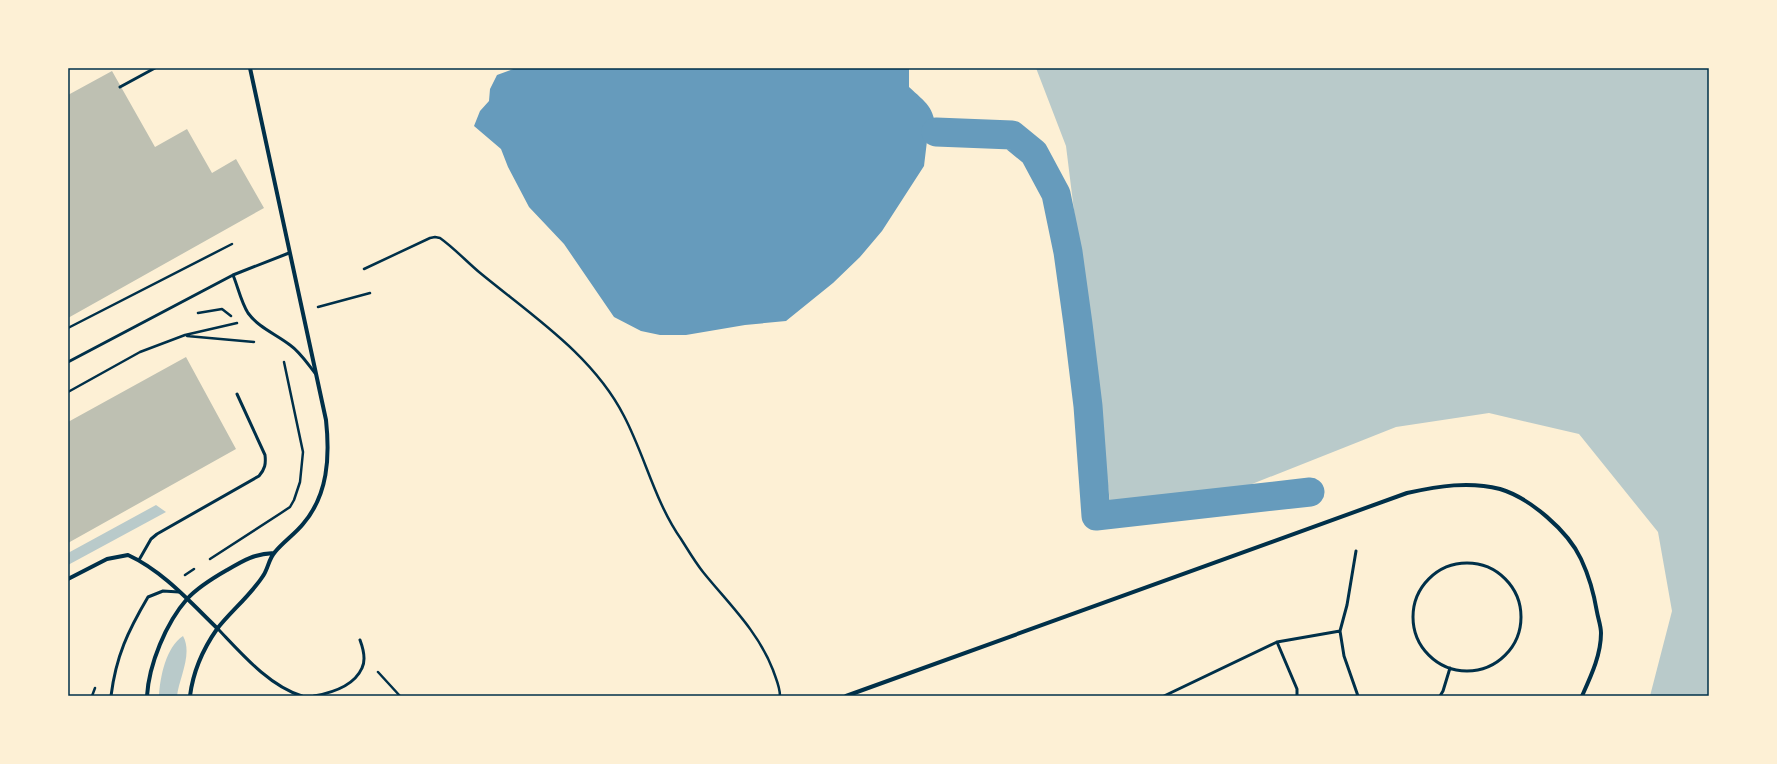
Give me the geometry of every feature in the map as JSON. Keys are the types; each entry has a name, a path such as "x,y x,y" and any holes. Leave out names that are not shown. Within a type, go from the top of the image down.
{"street":[{"path":"190,696 191,683 200,659 218,629 263,576 274,552 304,523 315,506 323,486 328,466 326,420 250,68"},
{"path":"846,696 1407,493 1441,486 1473,484 1501,490 1533,505 1560,529 1580,558 1594,596 1601,632 1595,667 1582,696"},
{"path":"147,696 148,683 156,653 171,624 187,599 209,581 249,557 274,552"},
{"path":"68,579 107,559 128,555 138,560 174,587 218,629"}],"lane":[{"path":"120,87 155,68"},
{"path":"68,362 233,275 289,253"},
{"path":"233,275 242,302 254,319 261,326 291,345 302,355 315,373"},
{"path":"138,560 151,539 157,534 259,476 264,470 266,464 265,455 237,394"},
{"path":"1356,551 1347,605 1340,631 1344,656 1358,696"},
{"path":"1474,563 1501,575 1511,586 1518,600 1521,615 1520,630 1514,644 1505,656 1493,664 1479,670 1464,671 1450,668 1435,661 1424,650 1416,636 1413,620 1415,604 1421,590 1431,577 1444,568 1459,564 1474,563"},
{"path":"111,696 119,653 136,616 148,597 163,591 179,592"},
{"path":"218,629 251,662 281,687 302,696"},
{"path":"1164,696 1278,642 1340,631"},
{"path":"314,696 339,689 351,681 362,668 364,657 360,640"},
{"path":"1278,642 1297,689 1298,696"},
{"path":"1440,696 1450,668"}],"path":[{"path":"364,269 430,238 440,238 479,272 522,306 584,361 614,398 625,417 646,469 679,536 703,571 739,613 767,655 780,690 780,696"},
{"path":"68,328 232,244"},
{"path":"302,311 370,292"},
{"path":"193,315 222,309 244,327"},
{"path":"68,392 140,352 185,335 238,322"},
{"path":"185,335 260,342"},
{"path":"206,562 290,507 294,500 300,482 303,452 282,358"},
{"path":"174,587 186,574 199,566"},
{"path":"364,657 400,696"},
{"path":"92,696 98,681"}],"shaded area":[{"path":"1036,68 1709,68 1709,696 1650,696 1672,611 1658,532 1579,434 1489,413 1396,427 1247,486 1111,510 1066,146"},
{"path":"156,505 166,512 68,565 68,553"},
{"path":"183,636 187,650 177,696 159,696 161,680 168,655 172,647"}],"water":[{"path":"516,68 909,68 909,87 924,101 931,111 936,132 927,141 924,166 882,231 860,257 833,283 786,321 745,325 686,335 660,335 641,331 614,317 564,244 529,207 508,167 501,149 474,126 480,111 489,101 490,89 497,75"}],"building":[{"path":"112,71 155,147 187,129 212,173 236,159 264,208 68,318 68,95"},
{"path":"186,357 236,449 68,543 68,422"}],"waterway":[{"path":"936,132 1012,135 1034,153 1056,194 1068,252 1078,324 1088,406 1096,516 1310,492"}]}
